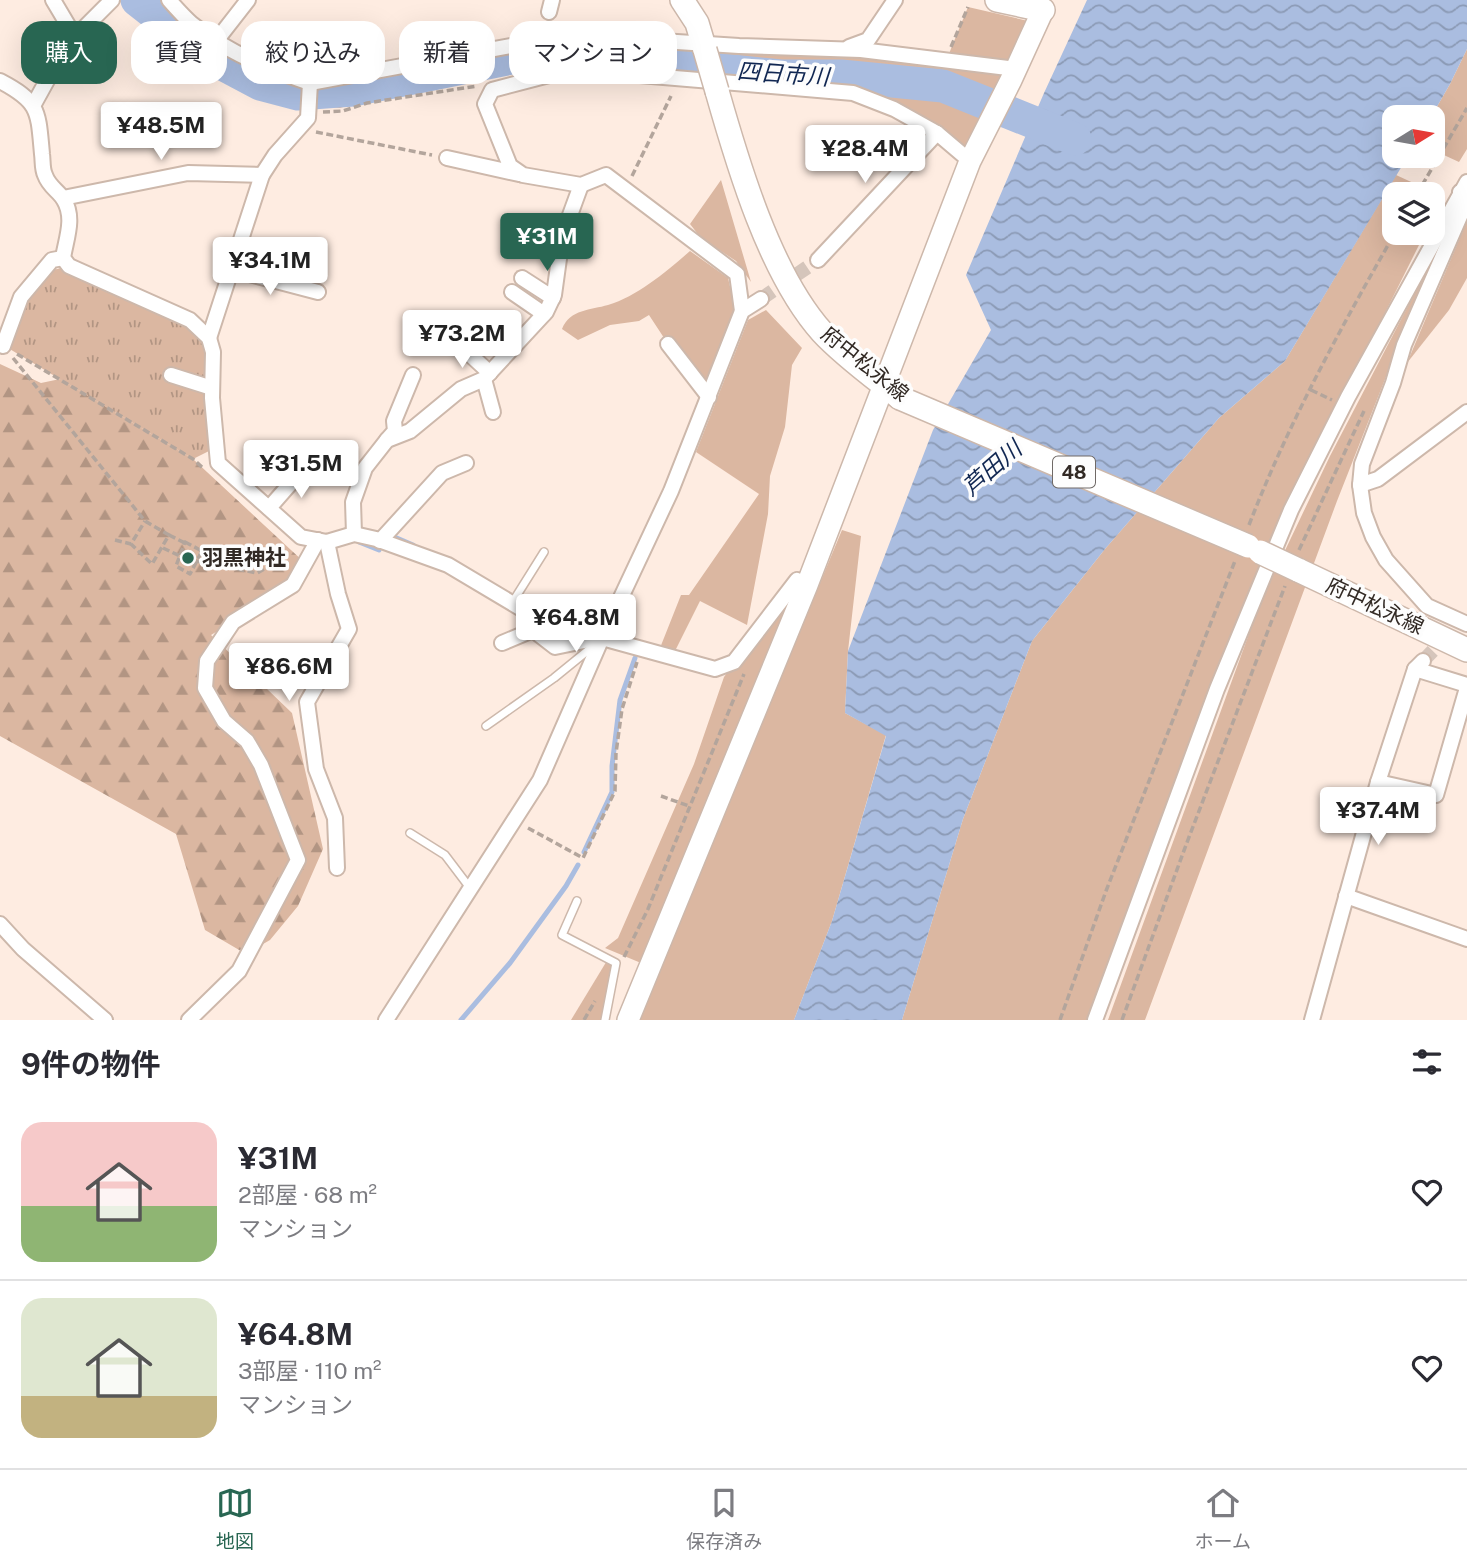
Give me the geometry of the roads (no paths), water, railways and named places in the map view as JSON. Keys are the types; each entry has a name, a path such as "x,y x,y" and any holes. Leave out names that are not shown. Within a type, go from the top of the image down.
{"main road":[{"name":"府中松永線","path":"682,0 697,23 759,221 793,293 822,332 892,391 1248,546 1467,650"},
{"path":"997,0 1045,5"}],"street":[{"path":"53,0 65,21"},
{"path":"91,21 112,0"},
{"path":"169,0 189,21"},
{"path":"227,27 248,0"},
{"path":"844,49 868,40 895,0"},
{"path":"628,1020 807,585 892,391 970,161 1014,75 1045,5"},
{"path":"385,69 598,30 646,40 704,47 844,49 946,61 1014,75"},
{"path":"523,175 510,166 485,104 492,92 576,68 853,93 894,108 937,133 970,161"},
{"path":"0,81 22,92 34,104 44,173 51,188 63,198 69,212 70,222 63,258 69,266 190,320 209,338 213,352 212,388 218,463 301,537 322,541 354,534 380,541 448,565 557,630 603,638 715,669 734,662 797,580 807,585"},
{"path":"34,104 45,84"},
{"path":"209,338 262,175 275,155 309,118 310,84"},
{"path":"818,261 937,133"},
{"path":"386,1020 540,780 671,491 742,311 737,274 606,174 581,185 447,158"},
{"path":"63,198 188,173 262,175"},
{"path":"387,440 410,431 461,389 487,376 544,314 553,298 562,237 581,185"},
{"path":"1095,1020 1238,637 1291,510 1344,405 1465,187"},
{"path":"1465,187 1464,207 1404,345 1362,464 1360,485 1364,513 1386,560 1427,606 1466,622"},
{"path":"1,345 21,297 52,260 63,258"},
{"path":"230,269 318,292"},
{"path":"522,278 553,298"},
{"path":"512,292 544,314"},
{"path":"742,311 761,299"},
{"path":"668,344 709,397"},
{"path":"465,350 487,376 493,412"},
{"path":"354,534 353,502 356,491 365,468 395,431 394,421 413,374"},
{"path":"172,375 212,388"},
{"path":"1360,485 1378,479 1466,415"},
{"path":"380,541 422,485 466,463"},
{"path":"269,508 305,467"},
{"path":"189,1020 239,971 298,860 261,765 247,741 224,721 205,688 207,661 233,622 293,585 322,541"},
{"path":"322,541 349,629 307,702 316,769 335,818 338,867"},
{"path":"1450,632 1466,622"},
{"path":"502,643 533,630 555,647 603,638"},
{"path":"1312,1020 1378,782 1419,665 1467,687 1436,795 1378,782"},
{"path":"1346,896 1467,939"},
{"path":"0,924 23,948 105,1020"}],"lane":[{"path":"512,603 544,552"},
{"path":"486,726 554,678 603,638"},
{"path":"410,833 445,855 470,888"},
{"path":"576,901 562,935 616,964 605,1020"}],"water":[{"name":"芦田川","path":"1087,0 1467,0 1467,49 1438,105 1382,105 1382,168 1401,168 1392,182 1382,182 1382,199 1285,361 1219,418 1105,549 1032,641 963,819 902,1020 794,1020 832,921 886,736 845,713 848,651 933,430 991,330 966,275"}],"waterway":[{"name":"四日市川","path":"137,0 211,58 260,84 298,94 353,90 586,43 619,55 676,65 781,76 841,76 943,86 1075,139"},
{"path":"396,532 392,536 413,545"},
{"path":"359,542 379,550"},
{"path":"552,619 562,624 600,630"},
{"path":"584,852 612,792 612,766 620,700 635,658"},
{"path":"461,1020 510,963 566,886 578,865"}],"tunnel":[{"path":"761,299 818,260"},
{"path":"1423,661 1449,634"}],"place":[{"name":"羽黒神社","path":"188,558"}]}
